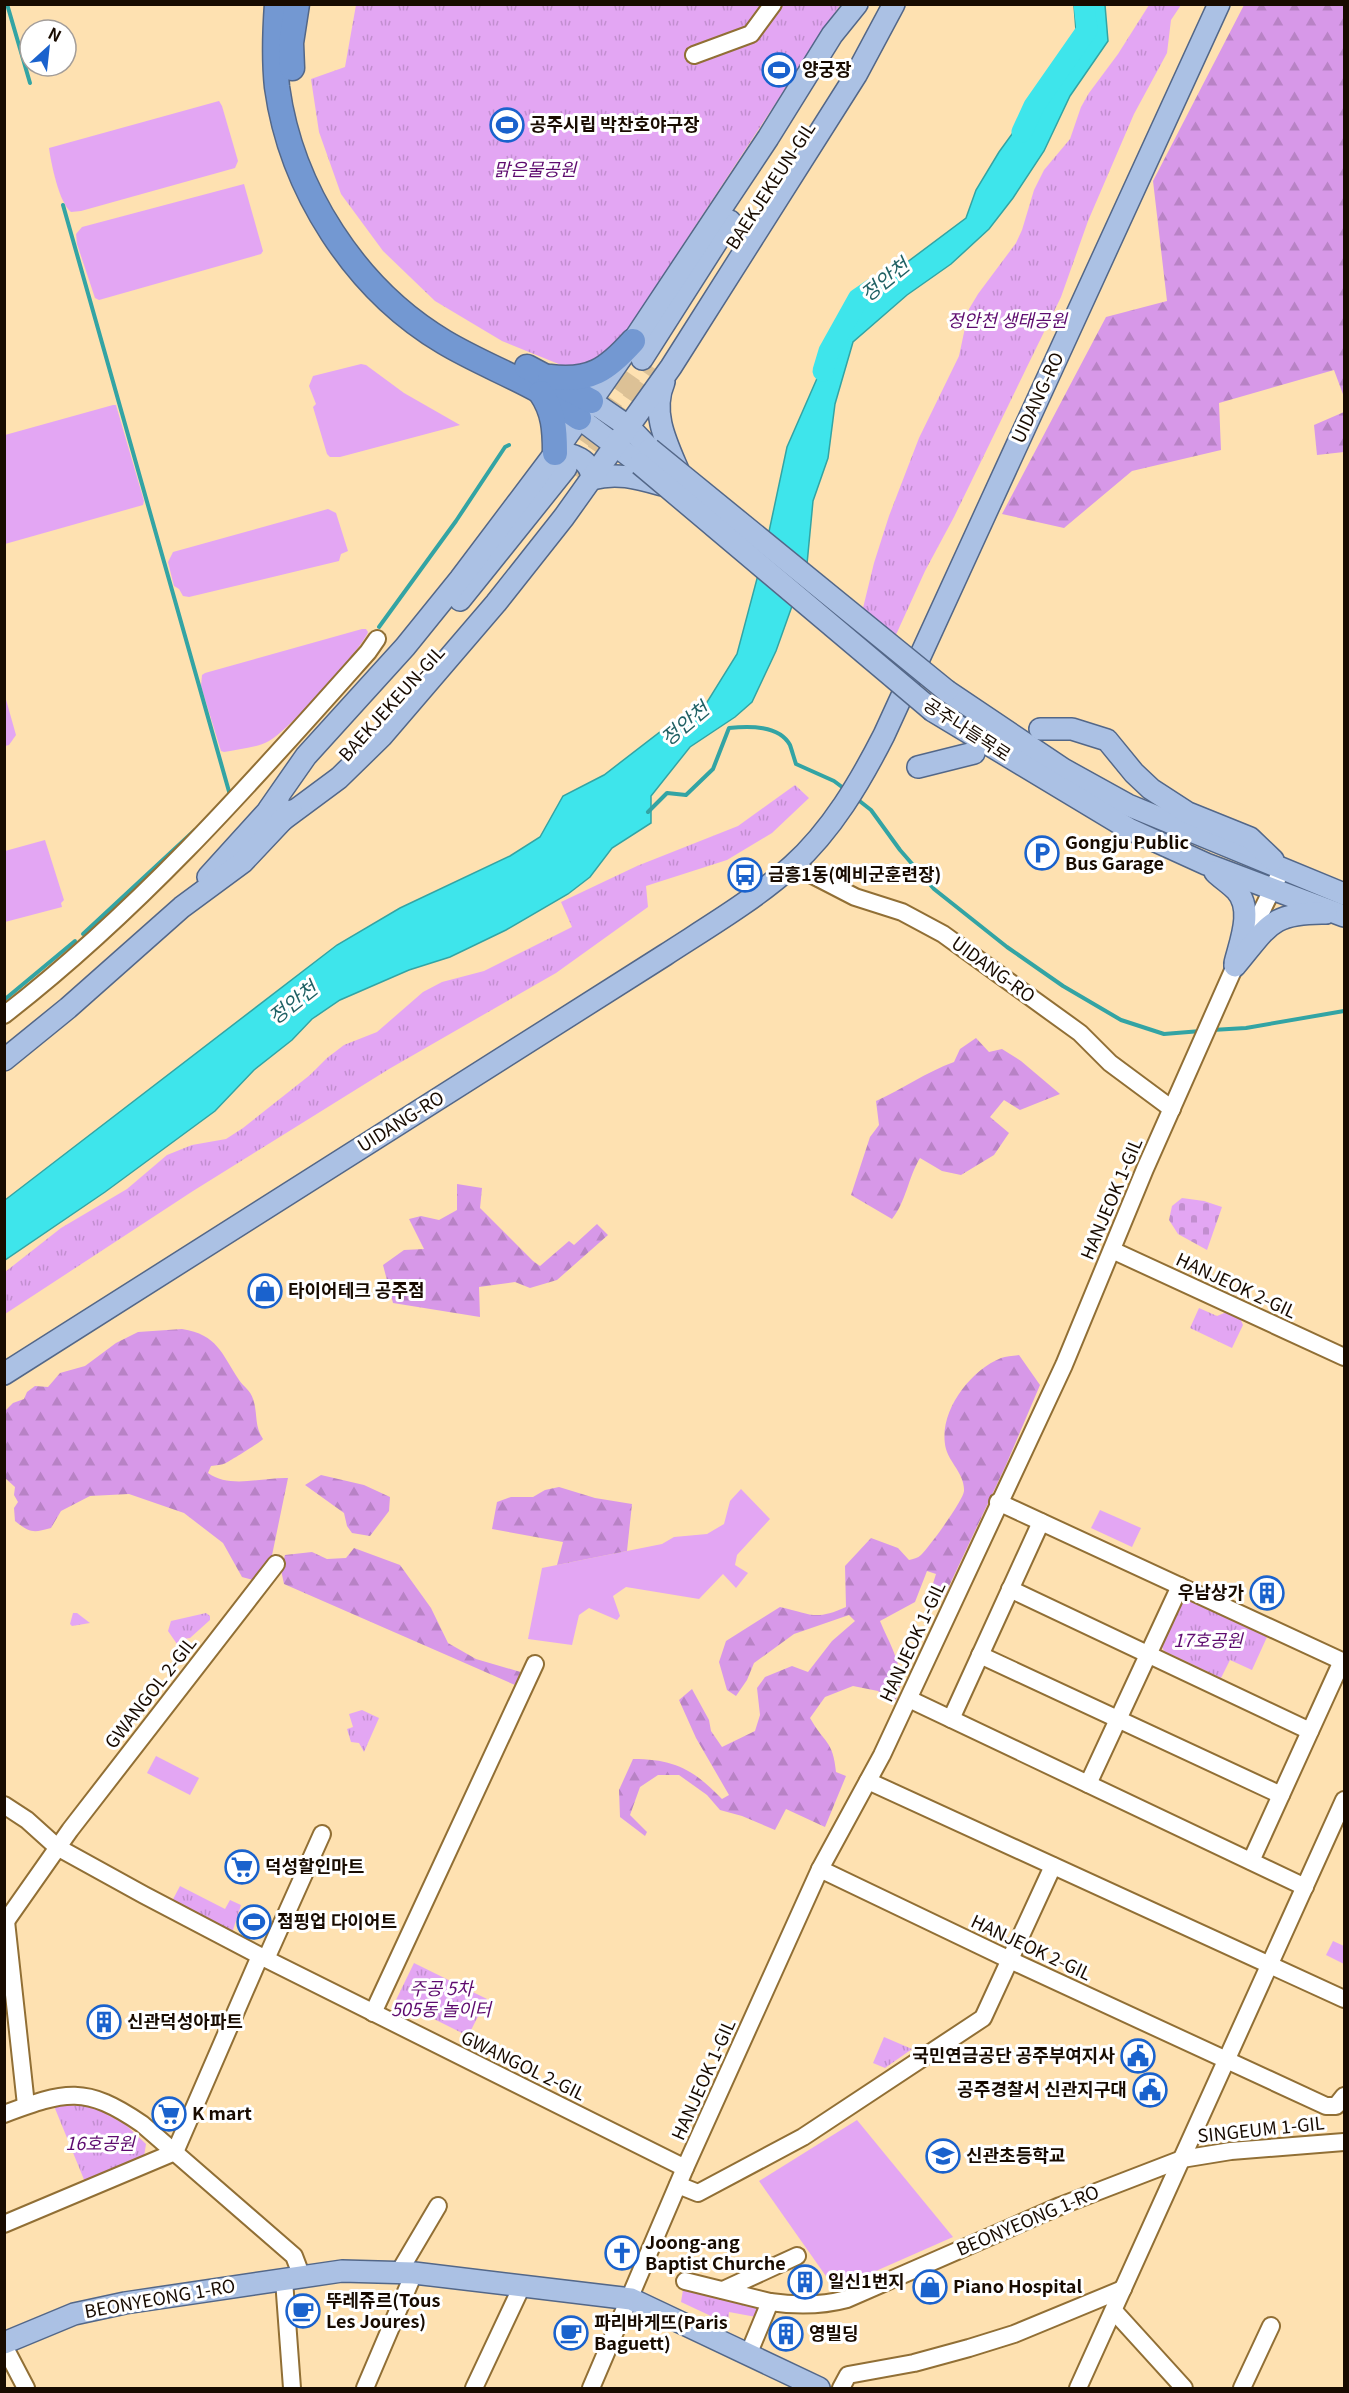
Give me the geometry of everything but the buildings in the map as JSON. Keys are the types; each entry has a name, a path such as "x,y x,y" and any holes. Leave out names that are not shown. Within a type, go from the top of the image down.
{"highway":[{"path":"277,4 274,44 277,87 287,131 300,171 315,206 345,250 371,282 401,311 444,342 543,384 597,373 616,361 650,359"},
{"path":"297,4 291,43 293,85 302,127 329,198 358,241 383,271 420,305 452,328 585,410"},
{"path":"543,384 554,424 573,469"}],"main road":[{"path":"275,815 306,756 405,647 460,579 573,469 616,446 629,427 650,359 768,138 832,35 857,4"},
{"name":"BAEKJEKEUN-GIL","path":"650,359 866,4"},
{"name":"BAEKJEKEUN-GIL","path":"650,359 888,4"},
{"path":"573,469 585,410 650,359 856,75 894,4"},
{"name":"UIDANG-RO","path":"4,1374 665,955 761,891 793,865 841,810 872,760 1219,4"},
{"path":"573,469 610,474 646,455 659,395 650,359"},
{"path":"585,410 629,427 646,455"},
{"path":"585,410 616,446 646,455"},
{"name":"공주나들목로","path":"646,455 678,470 947,691 1063,769 1128,805 1196,831 1282,869 1342,908"},
{"name":"공주나들목로","path":"646,455 662,485 933,711 1129,829 1206,864 1272,889 1342,908"},
{"name":"BAEKJEKEUN-GIL","path":"4,1060 68,1008 182,907 243,862 275,815 355,748 409,687 573,469"},
{"path":"1040,729 1072,729 1107,740 1134,773 1151,789 1188,813 1250,838 1282,869"},
{"path":"918,767 974,753"},
{"path":"1206,864 1237,891 1244,905 1245,919 1234,966"},
{"path":"1234,966 1268,927 1279,918 1342,908"},
{"name":"BEONYEONG 1-RO","path":"4,2344 75,2314 137,2301 342,2271 406,2273 631,2299 819,2388"}],"street":[{"path":"694,55 751,34 773,4"},
{"path":"4,1015 134,904 247,788 377,639"},
{"name":"UIDANG-RO","path":"793,865 855,897 902,912 943,934 1080,1033 1110,1063 1172,1109"},
{"name":"HANJEOK 1-GIL","path":"591,2388 678,2185 820,1869 909,1699 998,1502 1064,1365 1234,966 1282,869"},
{"name":"HANJEOK 2-GIL","path":"1112,1250 1344,1357"},
{"path":"998,1502 1343,1661 1251,1861"},
{"path":"951,1719 1041,1522"},
{"name":"GWANGOL 2-GIL","path":"5,1922 57,1847 276,1564"},
{"path":"1088,1784 1180,1586"},
{"path":"1010,1589 1310,1731"},
{"path":"980,1655 1281,1795"},
{"path":"373,2013 535,1664"},
{"path":"909,1699 1305,1887"},
{"path":"868,1781 1344,1999"},
{"path":"1078,2388 1344,1800"},
{"name":"GWANGOL 2-GIL","path":"4,1805 27,1820 57,1847 263,1958 686,2168"},
{"path":"4,2224 175,2152 322,1834"},
{"path":"678,2185 698,2193 803,2137 917,2064 983,2018 1053,1866"},
{"name":"HANJEOK 2-GIL","path":"820,1869 1010,1960 1326,2106 1340,2101"},
{"path":"5,1922 26,2105"},
{"path":"4,2114 48,2099 77,2096 93,2097 118,2107 142,2124 294,2256 292,2388"},
{"name":"SINGEUM 1-GIL","path":"1182,2159 1241,2150 1344,2142"},
{"name":"BEONYEONG 1-RO","path":"685,2281 765,2300 810,2305 829,2304 847,2299 1060,2206 1182,2159"},
{"path":"365,2388 406,2273 438,2206"},
{"path":"723,2290 797,2256"},
{"path":"748,2355 765,2300 761,2272"},
{"path":"474,2388 522,2286"},
{"path":"841,2388 848,2375 969,2348 1023,2330 1123,2289"},
{"path":"1114,2310 1184,2388"},
{"path":"1242,2388 1271,2326"},
{"name":"BEONYEONG 1-RO","path":"4,2344 26,2388"}],"green space":[{"name":"맑은물공원","path":"356,5 840,5 627,330 594,364 566,367 502,341 435,301 383,251 341,194 319,132 311,79 345,67"},
{"name":"정안천 생태공원","path":"1149,5 1181,5 1171,20 1167,53 1134,114 1088,221 1061,297 954,517 925,571 884,661 864,642 861,631 863,608 889,516 919,438 959,356 969,309 1016,243 1034,190 1044,170 1070,139 1081,107 1089,93 1118,54"},
{"path":"1244,5 1344,5 1344,397 1334,370 1219,403 1221,450 1132,471 1064,528 1002,514 1106,317 1167,301 1153,181"},
{"path":"219,101 238,161 235,168 81,211 71,212 67,207 56,182 49,148"},
{"path":"244,184 263,251 261,254 99,300 95,298 77,244 76,234 82,227"},
{"path":"361,364 366,365 404,393 460,425 340,457 330,457 327,454 313,407 316,404 309,386 313,376"},
{"path":"116,405 144,501 143,505 5,544 5,435"},
{"path":"1344,412 1344,452 1317,455 1314,425"},
{"path":"328,509 336,513 348,551 341,554 339,561 189,597 183,596 174,586 168,562 173,552"},
{"path":"362,629 368,632 353,655 306,708 278,735 258,745 221,751 201,686 202,675"},
{"path":"5,696 16,735 9,745 5,746"},
{"path":"795,785 809,798 772,833 727,860 646,886 648,907 556,973 389,1069 193,1191 5,1314 5,1272 61,1228 127,1189 167,1155 192,1145 226,1139 310,1075 344,1045 377,1032 423,992 442,982 484,971 572,927 561,902 637,866 738,826"},
{"path":"45,840 64,900 61,903 62,907 5,922 5,851"},
{"path":"976,1038 989,1052 1002,1049 1021,1061 1060,1094 1020,1110 1004,1100 990,1117 1009,1133 994,1155 961,1175 942,1171 920,1158 901,1205 892,1219 851,1195 870,1137 879,1125 876,1101 954,1062 960,1049"},
{"path":"457,1184 482,1188 480,1208 540,1266 569,1241 574,1245 597,1224 608,1235 557,1280 530,1288 515,1282 479,1287 480,1317 393,1303 383,1265 404,1250 424,1249 409,1219 421,1216 439,1220 457,1210"},
{"path":"1182,1198 1204,1201 1222,1207 1207,1250 1178,1234 1169,1220 1172,1206"},
{"path":"1199,1308 1217,1316 1229,1311 1240,1318 1243,1325 1232,1348 1190,1328"},
{"path":"182,1329 204,1336 223,1354 252,1396 258,1429 263,1439 226,1463 211,1466 208,1473 217,1478 236,1481 288,1478 270,1565 253,1580 242,1577 223,1543 184,1513 129,1494 90,1496 61,1511 51,1528 45,1530 32,1531 15,1521 14,1508 18,1502 14,1495 15,1487 5,1478 5,1411 13,1403 24,1399 27,1392 35,1386 48,1387 60,1373 85,1366 116,1343 138,1332"},
{"path":"1019,1355 1040,1385 1006,1465 943,1599 930,1593 936,1574 927,1571 915,1602 880,1621 894,1652 900,1673 898,1694 893,1705 878,1691 853,1686 825,1697 810,1718 830,1747 836,1772 846,1776 825,1827 786,1809 775,1830 742,1816 720,1810 707,1795 679,1775 658,1775 640,1787 630,1815 647,1832 645,1836 620,1817 619,1790 633,1759 661,1761 683,1768 722,1799 729,1795 696,1738 679,1700 692,1689 709,1720 711,1731 722,1747 755,1731 760,1715 757,1688 765,1677 792,1666 808,1672 832,1641 855,1621 849,1615 794,1634 754,1663 747,1680 736,1696 727,1690 719,1662 726,1641 780,1607 820,1615 846,1607 845,1566 871,1538 898,1548 909,1560 921,1555 952,1513 964,1491 960,1474 946,1449 944,1436 951,1408 967,1383 989,1364 1007,1356"},
{"path":"321,1475 364,1485 390,1497 389,1511 370,1536 352,1533 347,1526 344,1513 305,1485"},
{"path":"559,1487 595,1498 632,1504 627,1551 557,1565 563,1542 492,1529 497,1502 511,1497 533,1497 545,1490"},
{"path":"741,1489 770,1519 737,1555 735,1565 748,1573 736,1588 723,1574 699,1599 626,1587 613,1596 620,1616 617,1620 589,1608 579,1615 572,1645 528,1639 542,1568 662,1544 674,1537 707,1534 724,1524 730,1501"},
{"path":"1100,1510 1141,1528 1132,1547 1091,1528"},
{"path":"354,1548 400,1565 431,1608 448,1643 476,1659 524,1673 515,1685 284,1584 281,1570 285,1555 312,1552 327,1559 346,1558"},
{"name":"17호공원","path":"1191,1601 1267,1637 1252,1670 1230,1660 1221,1678 1164,1651 1160,1643 1178,1604"},
{"path":"73,1613 77,1613 90,1623 72,1626 70,1624"},
{"path":"206,1613 210,1616 210,1620 190,1638 183,1639 177,1644 168,1631 171,1621"},
{"path":"362,1710 379,1718 364,1752 359,1743 351,1742 347,1729 353,1727 349,1714"},
{"path":"156,1756 199,1778 190,1795 147,1773"},
{"path":"180,1886 225,1909 230,1900 241,1905 232,1933 171,1903"},
{"path":"1333,1941 1344,1946 1344,1964 1326,1955"},
{"name":"주공 5차 505동 놀이터","path":"414,1963 487,1999 468,2036 396,2000"},
{"path":"884,2037 912,2049 885,2068 873,2063"},
{"name":"16호공원","path":"54,2106 92,2106 126,2125 146,2144 144,2157 85,2182"},
{"path":"857,2120 953,2237 835,2289 759,2181"},
{"path":"683,2290 759,2304 756,2317 729,2312 728,2324 681,2302"}],"water":[{"path":"1074,5 1105,5 1108,41 1070,96 1044,151 989,229 951,264 907,295 853,342 835,404 828,458 813,501 807,564 776,651 752,702 735,717 690,747 651,796 651,823 612,848 590,877 568,894 506,930 450,957 409,970 340,1000 312,1019 292,1040 254,1070 215,1111 105,1192 5,1260 5,1200 337,945 400,908 510,856 540,837 563,796 604,775 660,732 701,712 737,654 767,541 787,447 829,351 858,299 966,218 976,190 999,152 1077,44"}],"waterway":[{"path":"7,4 30,83"},
{"name":"정안천","path":"1022,132 1034,106 1087,30 1084,4"},
{"path":"63,205 230,795"},
{"name":"정안천","path":"823,371 829,351 858,299 877,286"},
{"path":"379,627 456,521 505,447 509,445"},
{"path":"648,812 667,793 686,795 713,769 729,728 763,728 779,734 790,745 796,764 834,781 846,790"},
{"path":"857,799 871,810 900,850 934,889 1007,947 1063,986 1121,1020 1164,1034 1201,1031"},
{"path":"83,934 195,830"},
{"path":"4,1000 75,941"},
{"path":"1212,1030 1246,1028 1344,1011"}],"tunnel":[{"path":"566,468 642,359"},
{"path":"579,478 654,368"}],"place":[{"name":"양궁장","path":"779,70"},
{"name":"공주시립 박찬호야구장","path":"507,125"},
{"name":"Gongju Public Bus Garage","path":"1042,853"},
{"name":"금흥1동(예비군훈련장)","path":"745,875"},
{"name":"타이어테크 공주점","path":"265,1291"},
{"name":"우남상가","path":"1267,1593"},
{"name":"덕성할인마트","path":"242,1867"},
{"name":"점핑업 다이어트","path":"254,1922"},
{"name":"신관덕성아파트","path":"104,2022"},
{"name":"국민연금공단 공주부여지사","path":"1138,2056"},
{"name":"공주경찰서 신관지구대","path":"1150,2090"},
{"name":"K mart","path":"169,2114"},
{"name":"신관초등학교","path":"943,2156"},
{"name":"Joong-ang Baptist Churche","path":"622,2253"},
{"name":"일신1번지","path":"805,2282"},
{"name":"Piano Hospital","path":"930,2287"},
{"name":"뚜레쥬르(Tous Les Joures)","path":"303,2311"},
{"name":"파리바게뜨(Paris Baguett)","path":"571,2333"},
{"name":"영빌딩","path":"786,2334"}]}
